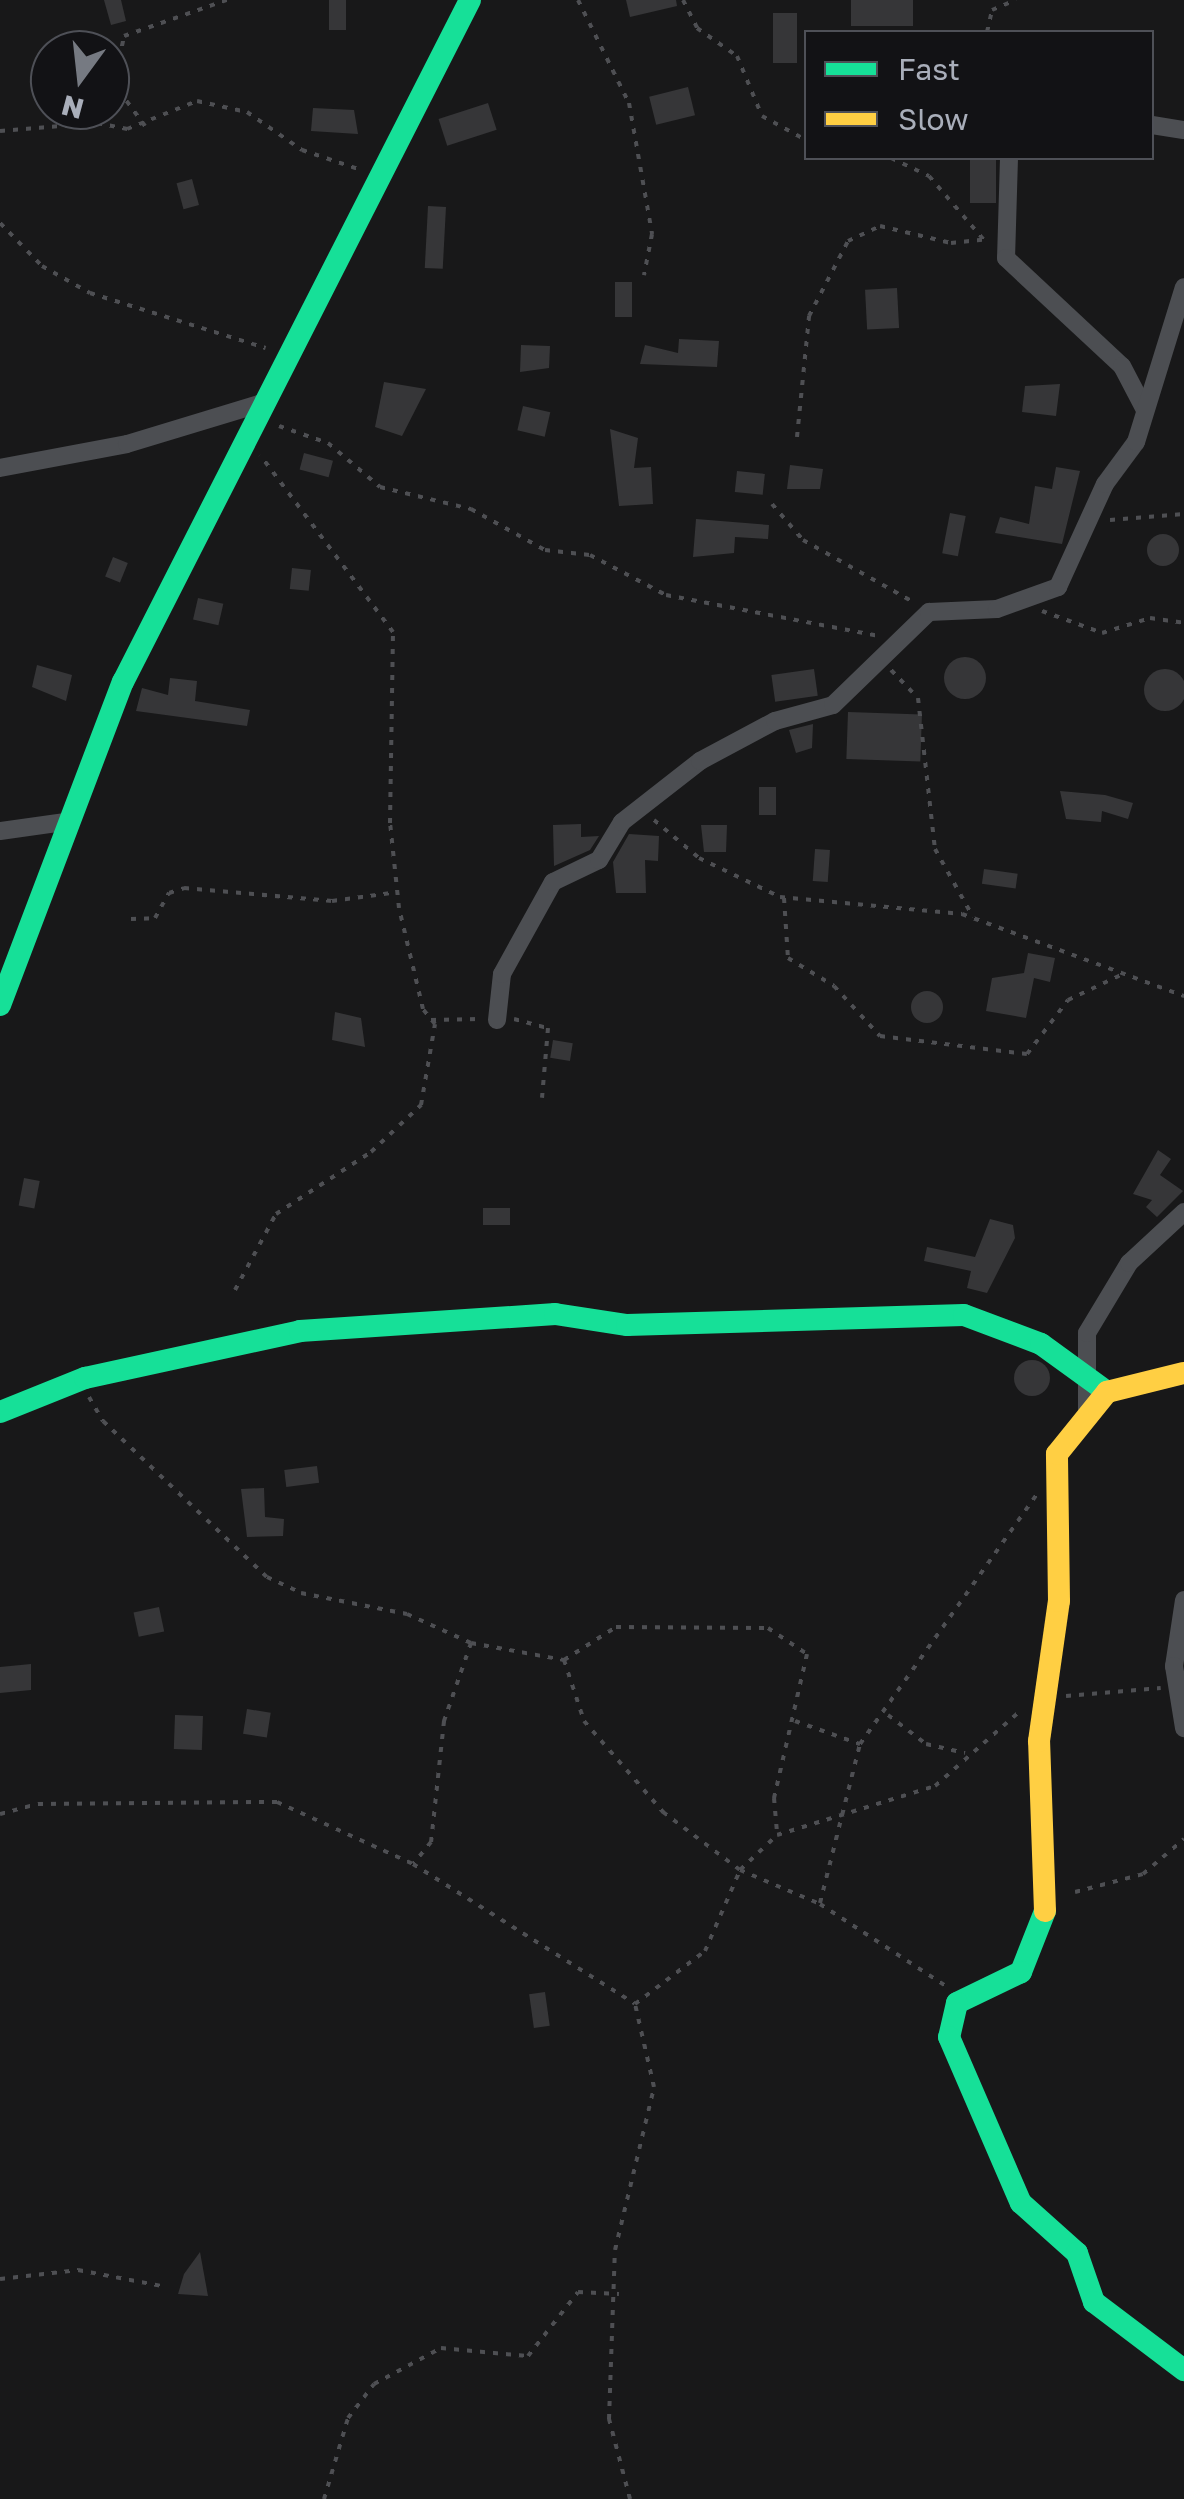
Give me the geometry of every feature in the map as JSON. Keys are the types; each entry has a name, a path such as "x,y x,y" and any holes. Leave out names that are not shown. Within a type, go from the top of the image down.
{"street":[{"path":"0,1005 5,981 65,822 255,419 470,0"},
{"path":"1154,125 1184,130"},
{"path":"1009,160 993,237 1006,258 1122,366 1145,410"},
{"path":"497,1020 502,974 553,882 599,860 640,807 716,752 833,704 894,642 936,610 1018,602 1063,582 1089,520 1145,410 1184,287"},
{"path":"0,468 255,419"},
{"path":"0,831 65,822"},
{"path":"1086,1410 1084,1342 1112,1285 1184,1212"},
{"path":"0,1412 85,1378 320,1328 556,1314 627,1325 955,1314 1041,1344 1083,1380 1107,1392"},
{"path":"1184,1372 1107,1392 1086,1410 1054,1471 1059,1601 1048,1700 1039,1741 1051,1896 1015,1979 957,2003 950,2046 1021,2203 1078,2252 1094,2302 1184,2370"},
{"path":"1184,1600 1175,1687 1184,1728"}],"path":[{"path":"145,126 114,84 124,36 227,0"},
{"path":"578,0 630,103 652,234 644,275"},
{"path":"683,0 697,28 736,56 762,116 804,139"},
{"path":"987,30 992,10 1016,0"},
{"path":"0,132 145,126 194,102 234,108 302,150 380,176"},
{"path":"895,160 929,176 993,237"},
{"path":"0,223 42,266 90,293 184,330 291,354"},
{"path":"797,437 809,316 848,241 880,226 951,244 993,237"},
{"path":"255,419 328,442 380,488 471,509 545,550 590,555 666,595 894,642"},
{"path":"235,1290 276,1214 371,1152 421,1105 431,1020 398,892 390,824 393,632 349,584 334,544 255,419"},
{"path":"772,504 815,547 936,610"},
{"path":"1089,520 1184,514"},
{"path":"1018,602 1102,633 1150,618 1184,623"},
{"path":"877,660 918,698 935,848 973,917"},
{"path":"640,807 692,853 784,898 973,917 1184,996"},
{"path":"130,919 156,918 170,892 184,888 332,901 398,892"},
{"path":"784,898 788,958 834,986 880,1036 1027,1054 1068,1000 1121,975"},
{"path":"431,1020 497,1020 548,1028 542,1098"},
{"path":"85,1378 102,1421 266,1577 407,1614 471,1643 564,1660 616,1627 768,1628 809,1660 774,1798 777,1835"},
{"path":"820,1904 835,1819 860,1744 888,1715 1054,1471"},
{"path":"414,1864 431,1842 444,1720 471,1643"},
{"path":"564,1660 584,1721 624,1774 740,1870 820,1904 938,1977 957,2003"},
{"path":"635,2004 705,1951 740,1870 777,1835 934,1786 965,1752 1048,1700 1175,1687"},
{"path":"888,1715 926,1744 965,1752"},
{"path":"794,1721 860,1744"},
{"path":"0,1814 38,1804 80,1810 252,1797 414,1864 635,2004 654,2087 615,2250 619,2294 609,2419 630,2499"},
{"path":"1051,1896 1143,1874 1184,1838"},
{"path":"0,2279 78,2270 162,2286"},
{"path":"324,2499 348,2418 374,2384 441,2348 528,2356 578,2292 619,2294"}],"building":[{"path":"104,0 121,0 126,21 111,25"},
{"path":"329,0 346,0 346,30 329,30"},
{"path":"626,0 676,0 677,6 630,17"},
{"path":"851,0 913,0 913,26 851,26"},
{"path":"773,13 797,13 797,63 773,63"},
{"path":"688,87 695,115 656,125 649,97"},
{"path":"488,103 497,130 447,146 439,119"},
{"path":"313,108 354,110 358,134 311,131"},
{"path":"970,160 996,160 996,203 970,203"},
{"path":"192,179 199,205 184,209 177,183"},
{"path":"428,206 446,207 443,269 425,268"},
{"path":"615,282 632,282 632,317 615,317"},
{"path":"897,288 899,328 867,330 865,290"},
{"path":"679,339 719,341 717,367 640,364 645,345 678,353"},
{"path":"521,345 550,346 549,368 520,372"},
{"path":"384,382 426,389 402,436 375,427"},
{"path":"1060,384 1056,416 1022,412 1025,386"},
{"path":"523,406 550,412 545,437 517,430"},
{"path":"610,429 638,438 634,468 651,467 653,504 619,506"},
{"path":"304,453 333,461 329,477 300,469"},
{"path":"790,465 823,469 820,489 787,489"},
{"path":"1056,467 1080,471 1062,544 995,533 1000,517 1029,524 1035,486 1052,489"},
{"path":"737,471 765,474 763,495 735,492"},
{"path":"950,513 966,516 958,556 942,553"},
{"path":"696,519 769,525 768,539 735,537 734,553 693,557"},
{"path":"1163,534 1174,539 1179,550 1174,561 1163,566 1152,561 1147,550 1152,539"},
{"path":"113,557 128,563 120,582 105,576"},
{"path":"292,568 311,570 309,591 290,589"},
{"path":"198,598 223,604 218,625 193,619"},
{"path":"965,657 980,663 986,678 980,693 965,699 950,693 944,678 950,663"},
{"path":"37,665 72,675 66,701 32,687"},
{"path":"814,669 818,696 775,702 771,675"},
{"path":"1165,669 1180,675 1185,682 1185,698 1180,705 1165,711 1150,705 1144,690 1150,675"},
{"path":"170,678 197,681 195,701 250,710 247,726 136,711 142,688 168,695"},
{"path":"848,712 922,715 920,762 846,759"},
{"path":"813,724 812,748 796,753 789,730"},
{"path":"759,787 776,787 776,815 759,815"},
{"path":"1060,791 1105,795 1133,803 1128,819 1102,811 1101,822 1066,819"},
{"path":"581,824 581,837 599,836 590,850 554,866 553,825"},
{"path":"701,825 727,825 726,852 704,852"},
{"path":"629,834 659,836 658,861 645,860 646,893 616,893 613,862"},
{"path":"815,849 830,850 828,882 813,881"},
{"path":"984,869 1018,874 1016,889 982,884"},
{"path":"1028,953 1055,958 1050,982 1034,978 1026,1018 986,1011 992,978 1024,973"},
{"path":"927,991 939,995 943,1007 939,1019 927,1023 915,1019 911,1007 915,995"},
{"path":"335,1012 361,1018 365,1047 332,1040"},
{"path":"553,1040 573,1043 570,1061 550,1058"},
{"path":"1158,1150 1171,1159 1160,1175 1183,1191 1157,1217 1146,1207 1152,1200 1133,1194"},
{"path":"24,1178 40,1181 34,1209 19,1205"},
{"path":"483,1208 510,1208 510,1225 483,1225"},
{"path":"990,1219 1013,1225 1015,1238 987,1293 967,1288 971,1271 924,1261 927,1247 975,1257"},
{"path":"1032,1360 1045,1365 1050,1378 1045,1391 1032,1396 1019,1391 1014,1378 1019,1365"},
{"path":"317,1466 319,1483 286,1487 284,1470"},
{"path":"264,1488 265,1517 284,1519 283,1536 247,1537 241,1489"},
{"path":"159,1607 164,1631 139,1637 134,1612"},
{"path":"31,1664 31,1690 0,1693 0,1667"},
{"path":"247,1709 271,1713 267,1737 243,1734"},
{"path":"175,1715 203,1716 202,1750 174,1749"},
{"path":"545,1992 550,2026 534,2028 529,1994"},
{"path":"200,2252 208,2296 178,2294 184,2274"}],"traffic: fast":[{"path":"0,1005 123,682 470,0"},
{"path":"0,1412 85,1378 300,1331 555,1314 627,1325 964,1315 1041,1344 1107,1392"},
{"path":"1045,1911 1021,1972 957,2003 949,2037 1021,2203 1077,2253 1094,2302 1184,2370"}],"traffic: slow":[{"path":"1045,1911 1039,1741 1059,1601 1057,1454 1107,1392 1184,1373"}]}
